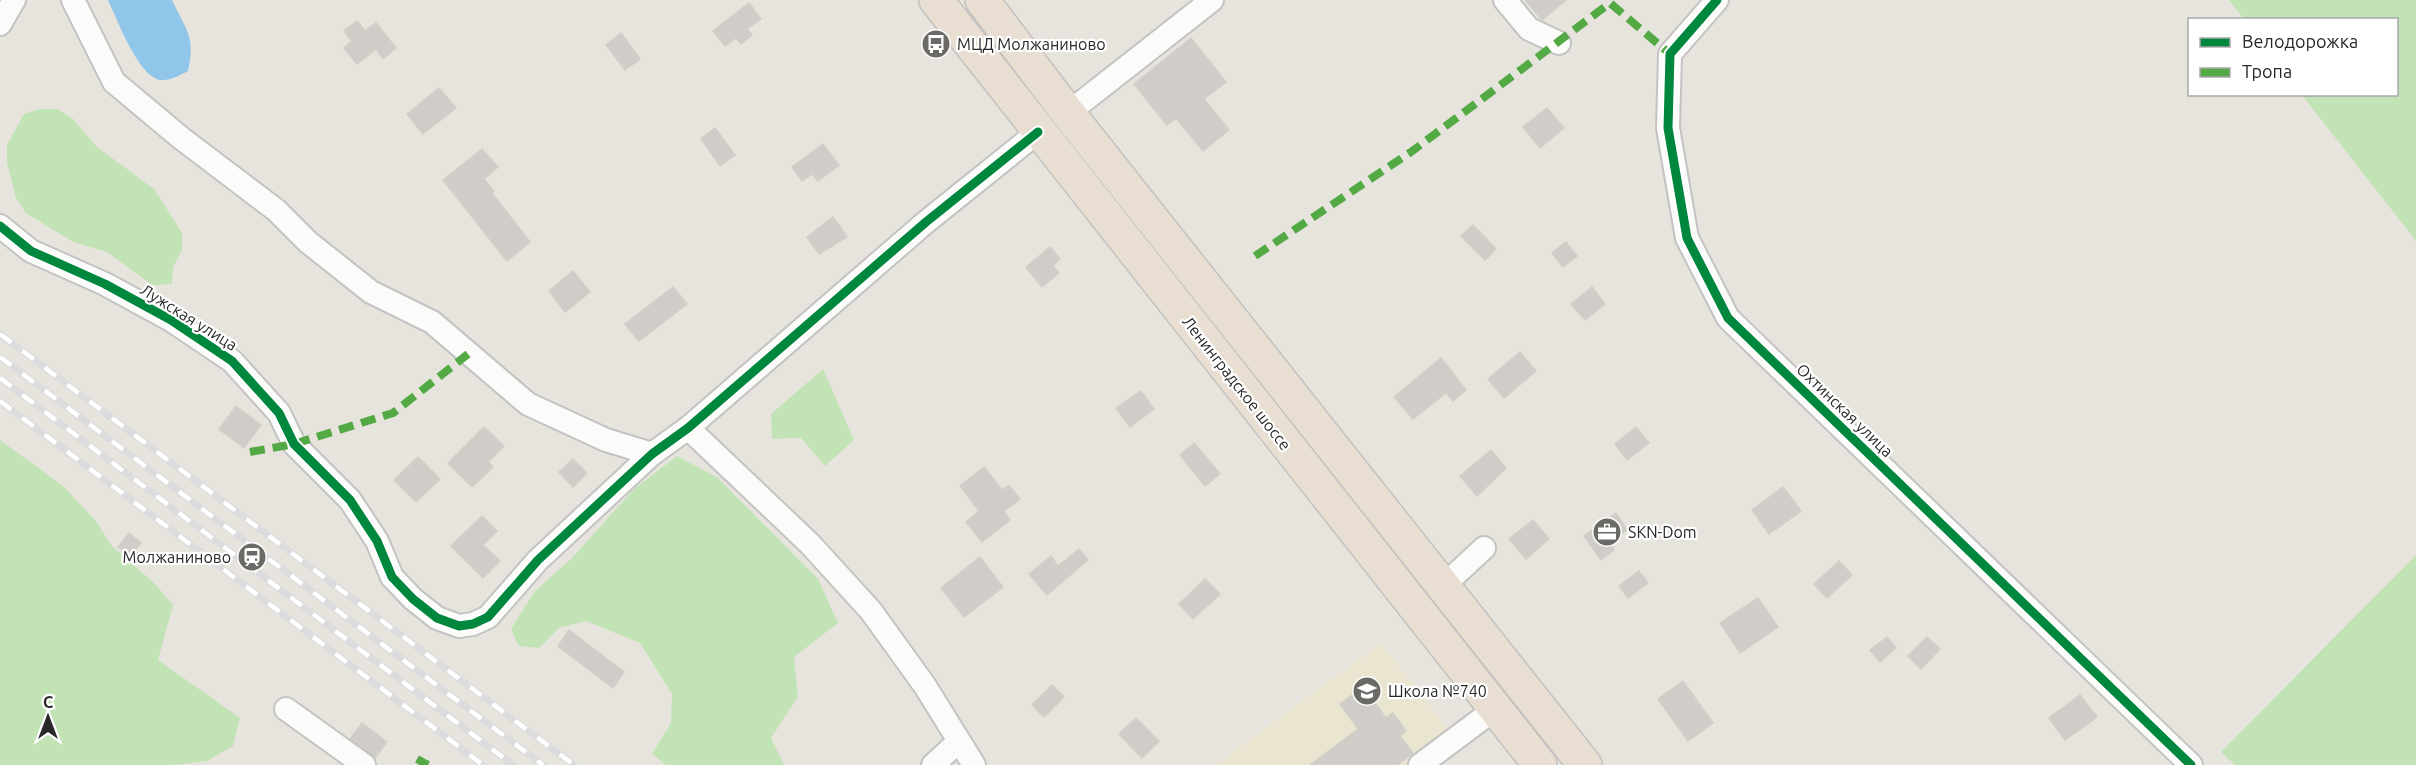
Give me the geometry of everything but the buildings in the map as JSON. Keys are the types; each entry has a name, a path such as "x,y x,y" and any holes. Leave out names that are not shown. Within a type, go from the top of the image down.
{"highway":[{"name":"Ленинградское шоссе","path":"936,0 1540,765"},
{"name":"Ленинградское шоссе","path":"982,0 1068,113 1585,765"}],"street":[{"path":"0,24 14,0"},
{"path":"73,0 114,82 181,138 276,210 308,242 371,292 432,322 528,404 606,440 652,454"},
{"path":"1068,113 1212,0"},
{"path":"1504,0 1529,29 1559,43"},
{"name":"Охтинская улица","path":"1717,0 1670,54 1668,128 1686,238 1728,318 2191,765"},
{"name":"Лужская улица","path":"0,226 31,251 105,284 232,361 274,407 294,444 350,500 377,542 392,577 437,618 459,626 473,624 488,617 538,561 652,454 688,428 926,222 1038,132"},
{"path":"688,428 810,544 871,610 925,686 974,765"},
{"path":"1442,587 1484,548"},
{"path":"286,709 364,765"},
{"path":"1420,765 1495,709"},
{"path":"933,765 958,742"}],"shaded area":[{"name":"Школа №740","path":"1381,643 1462,746 1439,765 1215,765"}],"green space":[{"path":"2229,0 2416,0 2416,241 2303,96 2398,96 2398,18 2243,18"},
{"path":"40,109 58,109 73,119 97,147 154,189 182,233 182,250 173,267 172,284 152,285 107,252 73,242 26,213 16,198 7,163 7,145 24,114"},
{"path":"823,369 854,440 825,466 801,438 772,439 771,414"},
{"path":"0,440 63,486 96,521 111,545 155,584 173,605 158,660 240,718 233,746 207,761 174,765 0,765"},
{"path":"677,456 718,478 818,579 838,623 794,657 798,697 771,738 784,765 666,765 652,754 671,723 672,694 640,643 586,621 559,628 539,648 519,646 511,629 534,592 572,558 634,489"},
{"path":"2416,555 2416,765 2235,765 2221,752"}],"water":[{"path":"108,0 172,0 190,42 188,71 168,80 153,77 137,59"}],"railway":[{"path":"0,334 574,765"},
{"path":"0,357 543,765"},
{"path":"0,378 513,765"},
{"path":"0,401 483,765"}],"marked path":[{"path":"1255,256 1411,152 1610,3 1670,54"},
{"path":"250,452 294,444 393,413 468,354"},
{"path":"417,759 428,765"}],"cycle path":[{"path":"1717,0 1670,54 1668,128 1687,238 1728,318 2191,765"},
{"path":"0,226 31,251 105,284 171,320 232,361 279,413 294,444 350,500 377,541 392,577 413,599 437,618 459,626 473,624 488,617 538,560 652,454 688,428 926,222 1038,132"}],"place":[{"name":"МЦД Молжаниново","path":"936,44"},
{"name":"SKN-Dom","path":"1607,532"},
{"name":"Молжаниново","path":"252,557"},
{"name":"Школа №740","path":"1367,691"}]}
